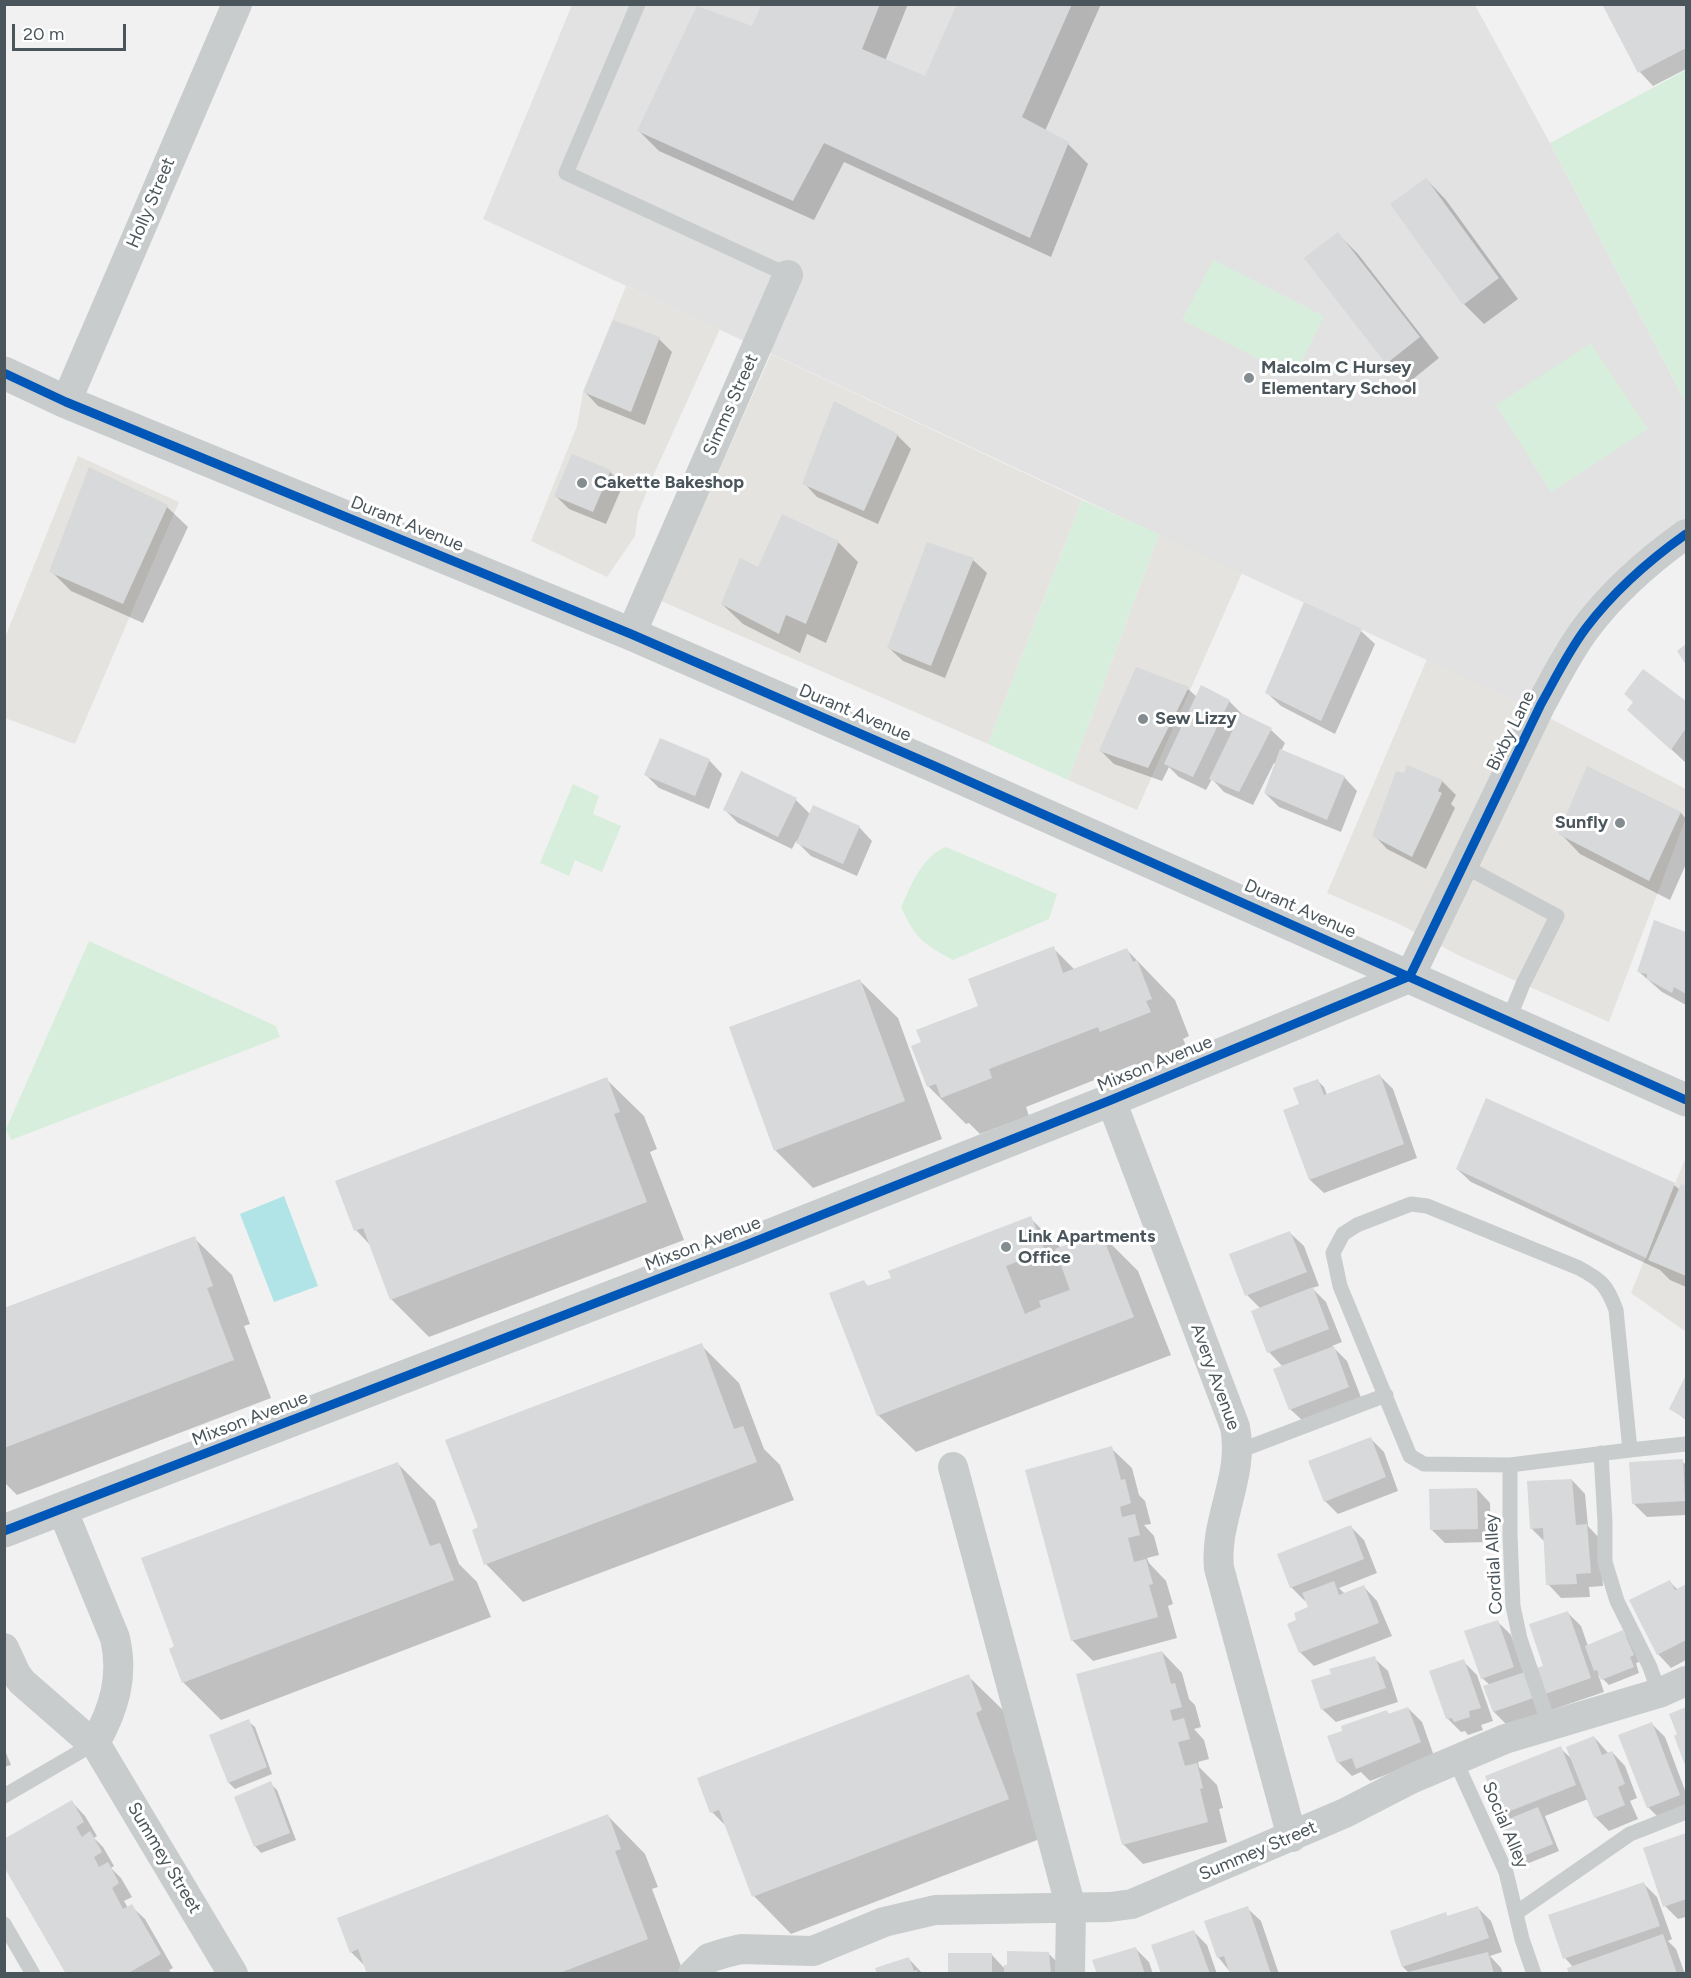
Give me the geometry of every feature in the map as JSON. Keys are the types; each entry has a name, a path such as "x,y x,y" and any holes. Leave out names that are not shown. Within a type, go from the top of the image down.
{"street":[{"name":"Holly Street","path":"66,402 237,4"},
{"name":"Simms Street","path":"631,634 788,275"},
{"name":"Durant Avenue","path":"4,373 66,402 631,634 950,772 1686,1100"},
{"name":"Bixby Lane","path":"1410,976 1541,704 1586,628 1623,584 1654,556 1686,534"},
{"name":"Mixson Avenue","path":"4,1531 741,1247 1111,1100 1410,976"},
{"name":"Avery Avenue","path":"1111,1100 1235,1427 1239,1451 1218,1555 1292,1837"},
{"path":"952,1467 1071,1908 1070,1974"},
{"path":"62,1509 115,1638 119,1657 115,1696 108,1720 95,1743"},
{"name":"Summey Street","path":"4,1648 22,1682 85,1737 95,1743 233,1974"},
{"name":"Summey Street","path":"693,1974 709,1958 741,1950 807,1962 884,1922 910,1914 935,1910 1110,1907 1132,1904 1292,1837 1411,1779 1456,1762 1505,1739 1659,1693 1686,1681"}],"lane":[{"path":"638,4 566,173 788,275"},
{"path":"1464,866 1557,916 1508,1020"},
{"path":"1630,1450 1616,1310 1609,1290 1595,1277 1579,1268 1427,1206 1411,1204 1343,1234 1334,1253 1340,1286 1410,1456 1424,1464 1510,1465 1686,1444"},
{"path":"1239,1451 1386,1395"},
{"path":"1601,1453 1605,1562 1617,1601 1650,1668 1659,1693"},
{"name":"Cordial Alley","path":"1510,1465 1513,1606 1520,1639 1550,1727"},
{"path":"4,1796 95,1743"},
{"name":"Social Alley","path":"1456,1762 1506,1872 1522,1938 1534,1974"},
{"path":"1516,1913 1630,1834 1686,1812"},
{"path":"4,1924 33,1974"}],"shaded area":[{"name":"Malcolm C Hursey Elementary School","path":"572,5 1475,5 1686,403 1686,534 1654,557 1538,712 483,219"},
{"path":"626,286 720,329 654,474 638,513 635,536 607,577 531,541 577,426 583,392"},
{"path":"771,354 1082,500 988,744 661,601"},
{"path":"78,456 179,502 75,744 5,718 4,640"},
{"path":"1159,534 1242,573 1137,810 1068,780"},
{"path":"1427,659 1538,712 1686,789 1686,818 1609,1022 1462,957 1397,923 1327,893"},
{"path":"1686,1160 1686,1332 1631,1293"}],"green space":[{"path":"1686,70 1686,403 1550,143"},
{"path":"1213,260 1324,316 1294,377 1182,320"},
{"path":"1591,343 1648,429 1551,492 1496,405"},
{"path":"1082,500 1159,534 1068,780 988,744"},
{"path":"573,784 599,796 593,814 621,826 602,872 575,860 569,876 540,863"},
{"path":"946,847 1057,894 1049,919 953,960 934,949 916,933 901,907 924,864 930,857"},
{"path":"89,941 276,1026 280,1037 11,1140 6,1129"}],"water":[{"path":"284,1196 318,1286 274,1302 240,1214"}],"building":[{"path":"762,4 880,4 862,49 925,76 957,4 1072,4 1022,117 1069,142 1030,238 824,143 793,201 637,131 697,6 752,26"},
{"path":"1602,4 1686,4 1686,48 1638,73"},
{"path":"1426,178 1499,278 1463,305 1390,204"},
{"path":"1338,232 1420,337 1386,364 1304,258"},
{"path":"613,320 660,337 631,412 583,392"},
{"path":"834,401 898,434 864,511 802,484"},
{"name":"Cakette Bakeshop","path":"572,454 611,470 593,512 554,496"},
{"path":"89,467 168,505 123,604 49,572"},
{"path":"782,514 839,541 806,624 786,615 779,634 721,604 740,558 758,567"},
{"path":"927,542 974,558 931,666 887,648"},
{"path":"1304,602 1362,629 1321,721 1265,693"},
{"path":"1686,644 1686,665 1677,651"},
{"name":"Sew Lizzy","path":"1136,667 1189,687 1148,768 1099,751"},
{"path":"1643,669 1686,701 1686,728 1671,750 1627,710 1633,702 1624,694"},
{"path":"1201,685 1230,700 1193,777 1164,764"},
{"path":"1241,713 1272,728 1239,792 1209,779"},
{"path":"660,738 710,759 695,796 644,775"},
{"path":"1280,749 1345,776 1327,820 1264,793"},
{"path":"1407,765 1443,780 1438,791 1442,793 1412,857 1372,836 1396,771 1404,773"},
{"name":"Sunfly","path":"1587,766 1681,812 1649,881 1558,834"},
{"path":"741,771 797,798 778,837 723,810"},
{"path":"813,805 860,826 843,864 796,843"},
{"path":"1654,920 1686,932 1686,994 1674,987 1672,993 1647,979 1647,974 1637,972"},
{"path":"1054,946 1063,973 1127,948 1133,962 1137,960 1152,999 1146,1001 1151,1012 1100,1032 1098,1027 989,1069 992,1078 941,1098 936,1084 927,1087 911,1046 921,1042 916,1030 978,1006 968,979"},
{"path":"860,979 905,1101 774,1151 729,1027"},
{"path":"1380,1074 1404,1144 1309,1180 1283,1110 1299,1104 1293,1088 1318,1079 1324,1095"},
{"path":"607,1077 620,1112 614,1114 647,1202 390,1300 363,1228 354,1231 335,1181"},
{"path":"1486,1098 1675,1183 1646,1258 1456,1169"},
{"path":"1681,1184 1686,1186 1686,1276 1648,1260"},
{"path":"1031,1216 1045,1251 1006,1266 1025,1314 1041,1307 1039,1301 1070,1290 1055,1249 1101,1232 1134,1317 877,1416 829,1293 864,1280 867,1286 891,1278 888,1271"},
{"path":"1290,1231 1307,1272 1245,1296 1229,1254"},
{"path":"195,1236 213,1286 207,1288 234,1360 4,1448 4,1308"},
{"path":"1313,1287 1329,1329 1267,1353 1251,1311"},
{"path":"702,1343 734,1429 743,1426 757,1462 484,1565 472,1530 478,1527 445,1440"},
{"path":"1334,1346 1349,1387 1289,1410 1273,1369"},
{"path":"1686,1375 1686,1419 1669,1409"},
{"path":"1371,1437 1386,1477 1324,1502 1308,1461"},
{"path":"1112,1446 1121,1480 1125,1479 1131,1503 1120,1507 1122,1517 1135,1514 1140,1535 1128,1538 1134,1562 1146,1559 1153,1584 1149,1585 1158,1617 1071,1641 1025,1470"},
{"path":"1683,1459 1685,1501 1632,1504 1629,1462"},
{"path":"398,1462 430,1546 440,1543 454,1580 182,1683 169,1649 174,1646 141,1558"},
{"path":"1572,1479 1576,1525 1587,1524 1591,1573 1576,1574 1577,1584 1546,1585 1543,1528 1530,1529 1527,1481"},
{"path":"1477,1488 1478,1529 1430,1530 1429,1489"},
{"path":"1351,1525 1364,1559 1290,1588 1277,1554"},
{"path":"1670,1580 1675,1590 1686,1584 1686,1640 1657,1655 1629,1600"},
{"path":"1334,1581 1339,1595 1364,1585 1379,1623 1299,1653 1287,1624 1296,1620 1294,1613 1308,1607 1302,1593"},
{"path":"1568,1611 1591,1678 1493,1712 1483,1686 1543,1666 1529,1624"},
{"path":"1498,1620 1514,1667 1481,1679 1464,1631"},
{"path":"1623,1630 1634,1655 1630,1657 1634,1667 1601,1680 1597,1670 1594,1671 1585,1646"},
{"path":"1162,1651 1171,1684 1175,1683 1182,1707 1170,1710 1173,1721 1184,1718 1190,1739 1178,1742 1185,1766 1197,1763 1203,1788 1200,1789 1208,1822 1122,1845 1076,1674"},
{"path":"1375,1656 1386,1688 1321,1710 1311,1680 1331,1674 1329,1669"},
{"path":"1464,1659 1481,1708 1469,1711 1470,1717 1454,1722 1452,1718 1446,1719 1429,1671"},
{"path":"969,1674 982,1710 976,1713 1009,1799 752,1897 719,1810 710,1813 697,1778"},
{"path":"1408,1707 1421,1742 1356,1769 1352,1758 1337,1763 1327,1736 1342,1731 1341,1726 1387,1710 1388,1714"},
{"path":"1686,1707 1686,1768 1674,1736 1677,1734 1669,1714"},
{"path":"249,1719 267,1767 228,1783 209,1735"},
{"path":"1652,1722 1680,1795 1647,1808 1618,1735"},
{"path":"1594,1736 1602,1755 1612,1751 1625,1784 1618,1787 1625,1805 1594,1818 1566,1747"},
{"path":"1561,1746 1576,1785 1500,1815 1485,1776"},
{"path":"271,1781 290,1833 254,1847 234,1797"},
{"path":"72,1800 84,1822 76,1827 82,1837 90,1831 102,1852 94,1857 99,1867 108,1862 119,1883 112,1888 123,1909 132,1904 161,1954 127,1974 66,1974 4,1867 4,1839"},
{"path":"1538,1807 1553,1844 1516,1859 1501,1822"},
{"path":"608,1814 621,1849 615,1851 648,1939 557,1974 367,1974 358,1949 350,1953 337,1918"},
{"path":"1686,1833 1686,1899 1663,1907 1643,1848"},
{"path":"1644,1882 1660,1926 1563,1959 1548,1915"},
{"path":"1248,1906 1271,1974 1230,1974 1224,1956 1217,1958 1204,1921"},
{"path":"1478,1906 1489,1938 1402,1967 1390,1931 1446,1912 1447,1916"},
{"path":"1194,1930 1210,1974 1161,1974 1151,1945"},
{"path":"1663,1934 1677,1974 1569,1974 1567,1968"},
{"path":"1136,1947 1145,1974 1097,1974 1092,1960"},
{"path":"1007,1951 1049,1952 1051,1974 1004,1974 1004,1965 1007,1965"},
{"path":"1488,1952 1494,1974 1404,1974 1404,1973"},
{"path":"948,1953 992,1953 992,1974 948,1974"},
{"path":"909,1957 914,1971 917,1970 918,1974 877,1974 875,1968"}],"cycle path":[{"path":"4,373 66,402 631,634 939,768 1686,1100"},
{"path":"4,1531 741,1247 1111,1100 1410,976 1541,704 1573,646 1597,614 1620,589 1686,534"}],"place":[{"name":"Malcolm C Hursey Elementary School","path":"1249,378"},
{"name":"Cakette Bakeshop","path":"582,483"},
{"name":"Sew Lizzy","path":"1143,719"},
{"name":"Sunfly","path":"1620,823"},
{"name":"Link Apartments Office","path":"1006,1247"}]}
